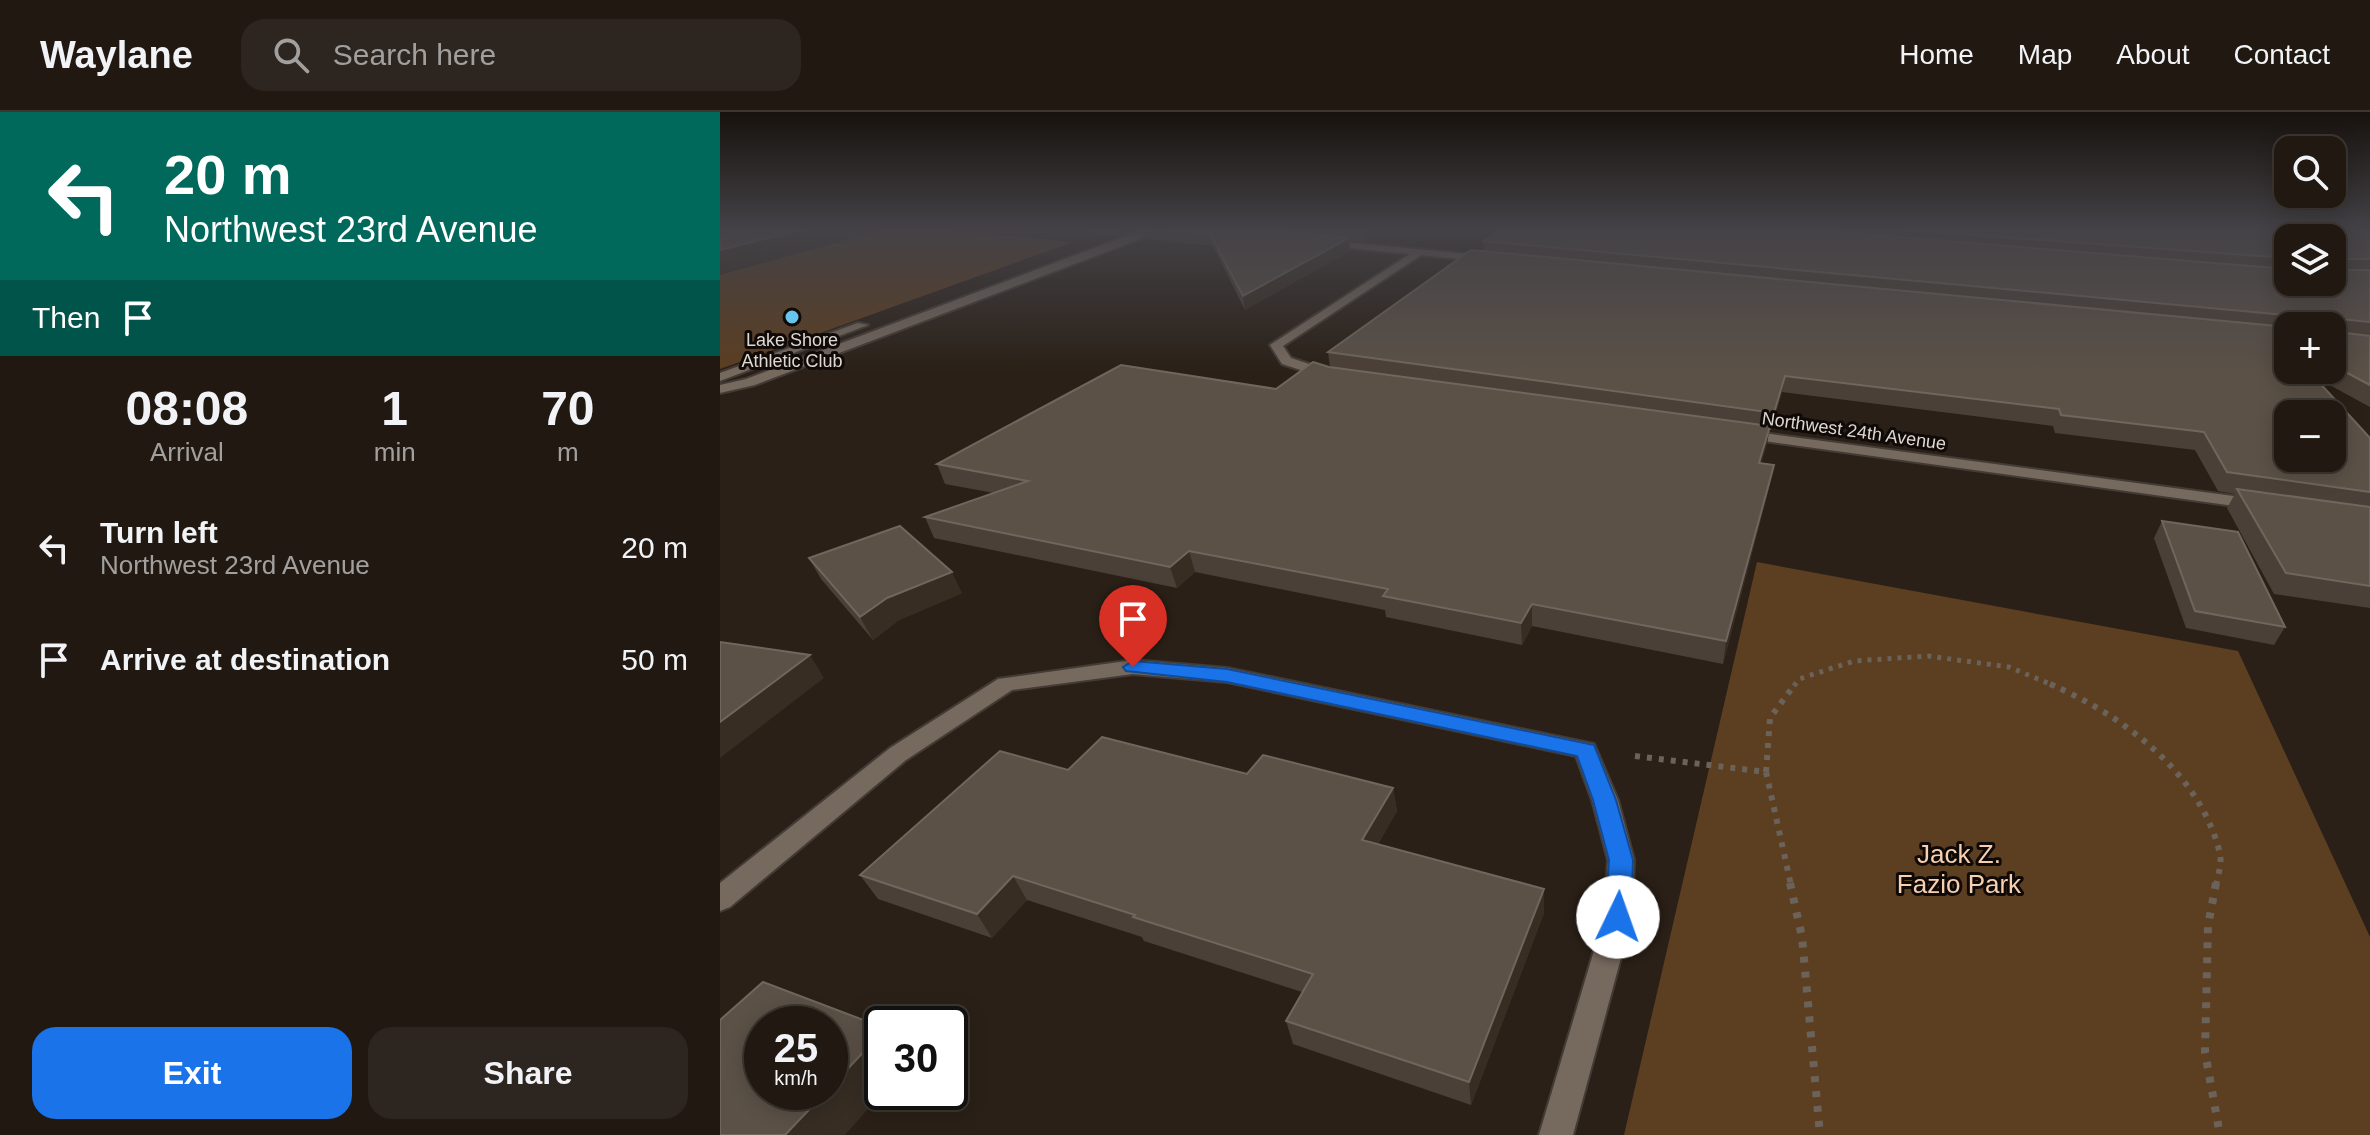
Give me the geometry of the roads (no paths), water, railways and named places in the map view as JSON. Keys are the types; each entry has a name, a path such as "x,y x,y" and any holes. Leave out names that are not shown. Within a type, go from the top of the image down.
{"street":[{"path":"720,389 750,382 1028,278"},
{"path":"1337,378 1286,361 1276,345 1380,278"},
{"path":"720,377 873,321"},
{"name":"Northwest 24th Avenue","path":"1732,432 2269,506"},
{"path":"720,899 898,754 1006,684 1133,667 1227,675 1586,750 1605,800 1621,860 1618,917 1556,1135"}],"place":[{"name":"Lake Shore Athletic Club","path":"792,317"}],"park label":[{"name":"Jack Z. Fazio Park","path":"1959,869"}]}
